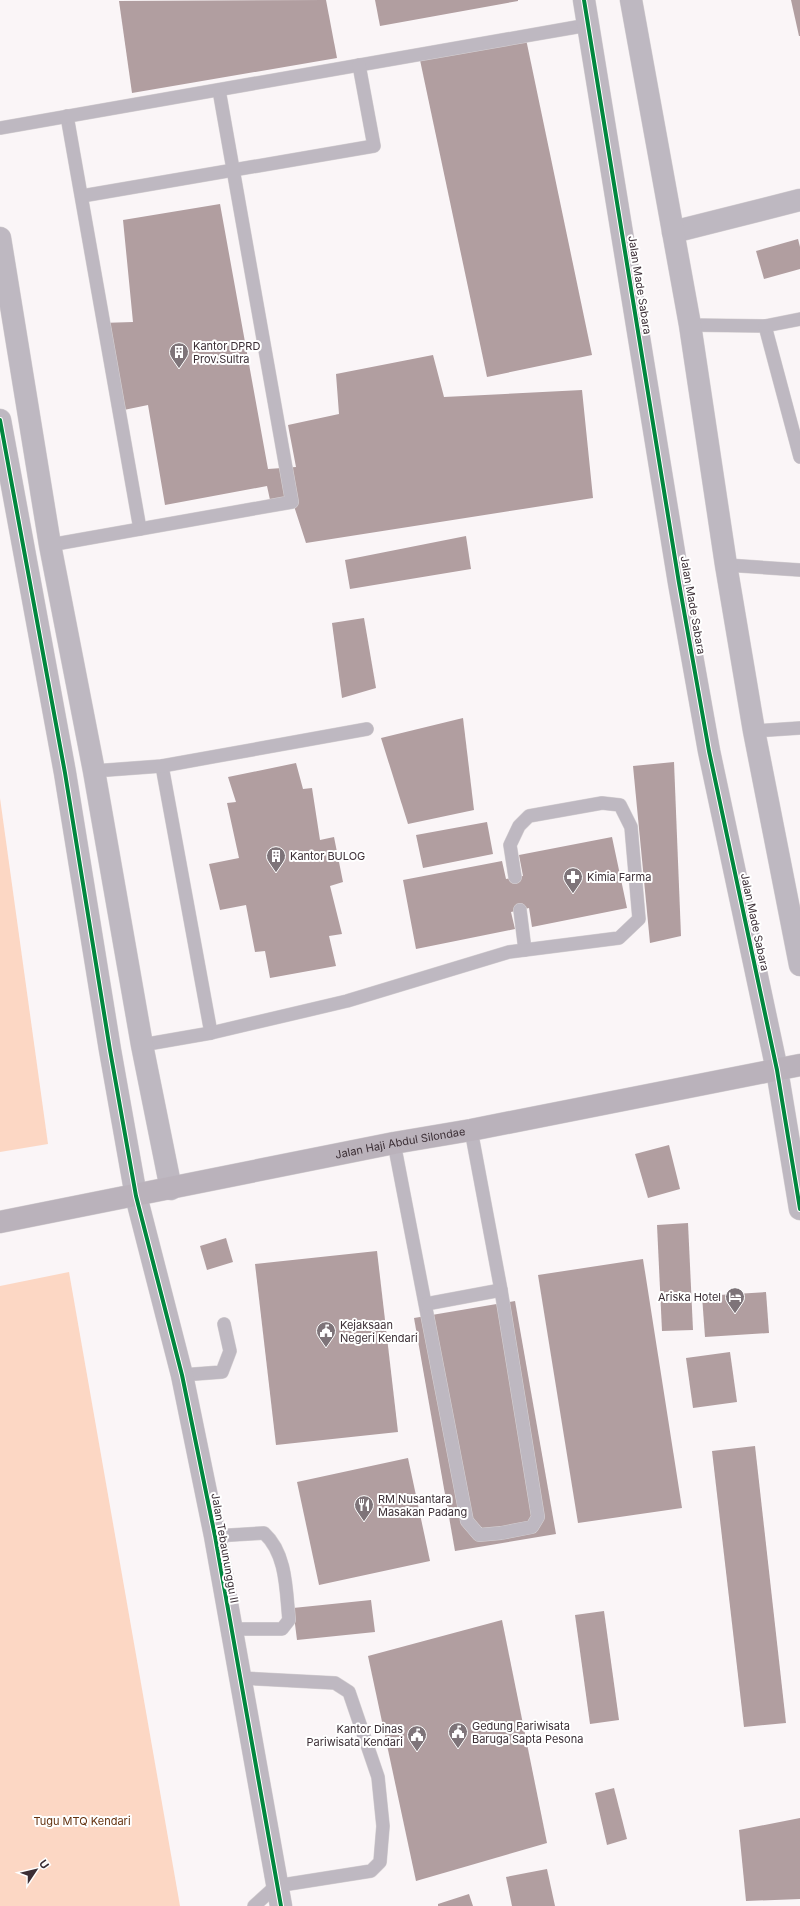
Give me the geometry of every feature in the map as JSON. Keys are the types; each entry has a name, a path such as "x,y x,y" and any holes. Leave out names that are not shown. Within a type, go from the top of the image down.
{"highway":[{"name":"Jalan Haji Abdul Silondae","path":"0,1222 171,1189 394,1143 471,1130 800,1065"}],"street":[{"name":"Jalan Made Sabara","path":"584,0 679,583 708,743 777,1070 800,1209"},
{"path":"631,0 690,325 726,565 754,731 800,965"},
{"path":"673,232 800,200"},
{"path":"0,238 50,544 94,771 142,1045 171,1189"},
{"name":"Jalan Tebaununggu II","path":"0,420 64,773 136,1196 182,1375 215,1536 278,1896"}],"lane":[{"path":"0,128 588,25"},
{"path":"82,196 374,146 359,65"},
{"path":"50,544 292,502 219,90"},
{"path":"67,116 140,529"},
{"path":"690,325 765,326 800,319"},
{"path":"765,326 800,457"},
{"path":"726,565 800,570"},
{"path":"754,731 800,728"},
{"path":"94,771 162,766 367,729"},
{"path":"162,766 211,1034"},
{"path":"142,1045 211,1034 346,1001 509,952 619,938 639,919 631,827 620,805 602,803 529,816 519,826 510,845 515,877"},
{"path":"520,910 525,950"},
{"path":"394,1143 467,1521 478,1535 501,1533 532,1527 538,1517 501,1290 471,1130"},
{"path":"426,1304 501,1290"},
{"path":"182,1375 222,1372 230,1351 224,1324"},
{"path":"215,1536 264,1533 272,1540 284,1569 289,1620 282,1629 231,1629"},
{"path":"241,1678 335,1683 349,1692 378,1777 383,1826 380,1862 371,1871 278,1896 254,1906"}],"green space":[{"path":"0,798 48,1144 0,1152"},
{"name":"Tugu MTQ Kendari","path":"69,1272 180,1906 0,1906 0,1286"}],"building":[{"path":"326,0 337,58 132,93 119,1"},
{"path":"375,0 518,0 518,1 380,26"},
{"path":"791,0 800,0 800,36 799,36"},
{"path":"526,39 592,355 487,377 420,60"},
{"name":"Kantor DPRD Prov.Sultra","path":"220,204 268,469 296,467 288,425 339,414 336,374 433,355 444,397 582,390 593,498 306,543 293,503 272,509 267,486 165,505 148,405 114,412 101,323 133,322 123,220"},
{"path":"798,239 800,247 800,269 764,279 756,251"},
{"path":"466,536 471,569 350,589 345,560"},
{"path":"364,618 376,688 342,698 332,623"},
{"path":"463,718 474,810 408,824 381,738"},
{"path":"674,762 681,936 650,943 633,766"},
{"name":"Kantor BULOG","path":"296,763 303,789 312,788 320,840 334,837 343,882 330,886 342,934 329,936 336,966 270,978 265,951 255,952 246,905 220,910 209,864 239,858 227,803 236,802 228,777"},
{"path":"487,822 493,854 423,868 416,835"},
{"path":"612,837 627,908 532,927 529,908 511,912 515,929 416,949 403,880 502,861 506,879 523,876 519,855"},
{"path":"669,1145 680,1189 648,1198 635,1154"},
{"path":"688,1223 693,1330 662,1331 657,1225"},
{"path":"226,1238 233,1262 207,1270 200,1246"},
{"name":"Kejaksaan Negeri Kendari","path":"377,1251 398,1432 276,1445 255,1264"},
{"path":"643,1259 682,1508 578,1523 538,1275"},
{"name":"Ariska Hotel","path":"766,1292 769,1333 705,1337 702,1296"},
{"path":"515,1301 556,1534 455,1551 414,1318"},
{"path":"730,1352 737,1402 693,1408 686,1358"},
{"path":"755,1446 786,1723 744,1727 712,1451"},
{"name":"RM Nusantara Masakan Padang","path":"408,1458 430,1561 319,1585 297,1482"},
{"path":"371,1600 375,1632 297,1640 293,1608"},
{"path":"604,1611 619,1720 590,1724 575,1615"},
{"name":"Gedung Pariwisata Baruga Sapta Pesona","path":"502,1620 547,1843 416,1881 368,1656"},
{"path":"614,1788 627,1839 607,1845 595,1793"},
{"path":"800,1818 800,1899 746,1901 739,1830"},
{"path":"547,1869 555,1906 512,1906 506,1877"},
{"path":"469,1894 473,1906 438,1906 438,1904"}],"cycle path":[{"path":"584,0 679,583 709,751 777,1070 800,1209"},
{"path":"0,420 65,773 110,1050 136,1196 182,1375 215,1536 281,1906"}],"place":[{"name":"Kantor DPRD Prov.Sultra","path":"179,369"},
{"name":"Kantor BULOG","path":"276,873"},
{"name":"Kimia Farma","path":"573,894"},
{"name":"Ariska Hotel","path":"735,1314"},
{"name":"Kejaksaan Negeri Kendari","path":"326,1348"},
{"name":"RM Nusantara Masakan Padang","path":"364,1522"},
{"name":"Gedung Pariwisata Baruga Sapta Pesona","path":"458,1749"},
{"name":"Kantor Dinas Pariwisata Kendari","path":"417,1752"}]}
